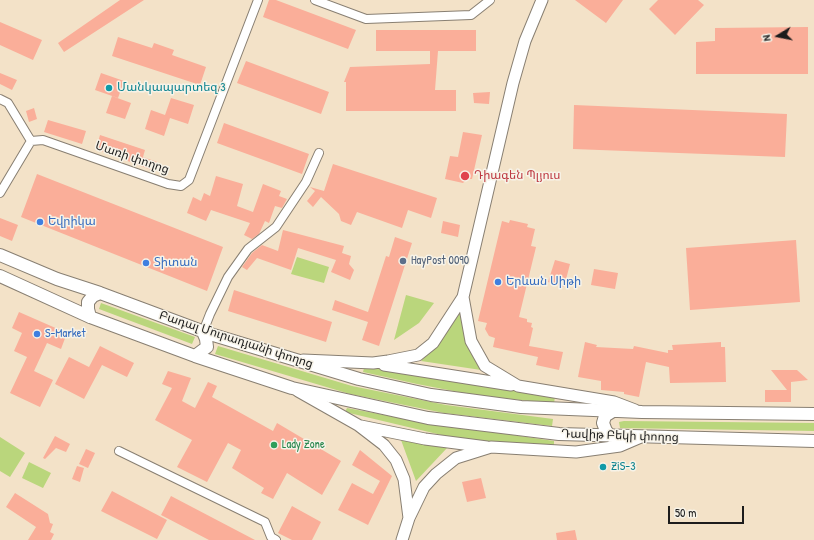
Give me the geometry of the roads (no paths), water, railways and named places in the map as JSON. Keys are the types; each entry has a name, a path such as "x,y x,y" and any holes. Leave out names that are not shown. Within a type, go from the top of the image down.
{"main road":[{"path":"373,363 418,355 433,343 463,297 513,83 525,41 542,0"},
{"name":"Բադալ Մուրադյանի փողոց","path":"0,255 57,279 100,293 203,332 359,379 430,395"},
{"path":"0,276 90,317 195,356 292,388 358,425 384,445 396,460 404,479 409,518"},
{"path":"90,317 88,302 93,296 100,293"},
{"path":"463,297 471,341 485,366 518,386"},
{"path":"195,356 204,351 207,347 203,332"},
{"path":"298,360 373,363 614,402 642,412"},
{"name":"Դավիթ Բեկի փողոց","path":"292,388 428,418 522,431 612,437 814,441"},
{"name":"Դավիթ Բեկի փողոց","path":"430,395 521,407 642,412 814,414"},
{"path":"612,437 606,431 603,423 606,416 613,411"},
{"path":"358,425 425,439 491,447 576,452 620,446 641,437"},
{"path":"402,540 409,518 424,487 436,474 456,458 491,447"}],"street":[{"name":"Մառի փողոց","path":"31,141 43,140 168,184 180,186 189,180 258,0"},
{"path":"314,0 366,19 471,15 490,0"},
{"path":"0,99 8,103 31,141 0,193"},
{"path":"203,332 228,277 248,249 276,227 306,182 319,153"},
{"path":"119,450 265,522 271,537 276,540"}],"place":[{"name":"Մանկապարտեզ 3","path":"109,88"},
{"name":"Դիագեն Պլյուս","path":"465,176"},
{"name":"Եվրիկա","path":"40,222"},
{"name":"HayPost 0090","path":"403,261"},
{"name":"Տիտան","path":"146,263"},
{"name":"Երևան Սիթի","path":"498,282"},
{"name":"S-Market","path":"37,334"},
{"name":"Lady Zone","path":"274,445"},
{"name":"ZiS-3","path":"603,467"}]}
